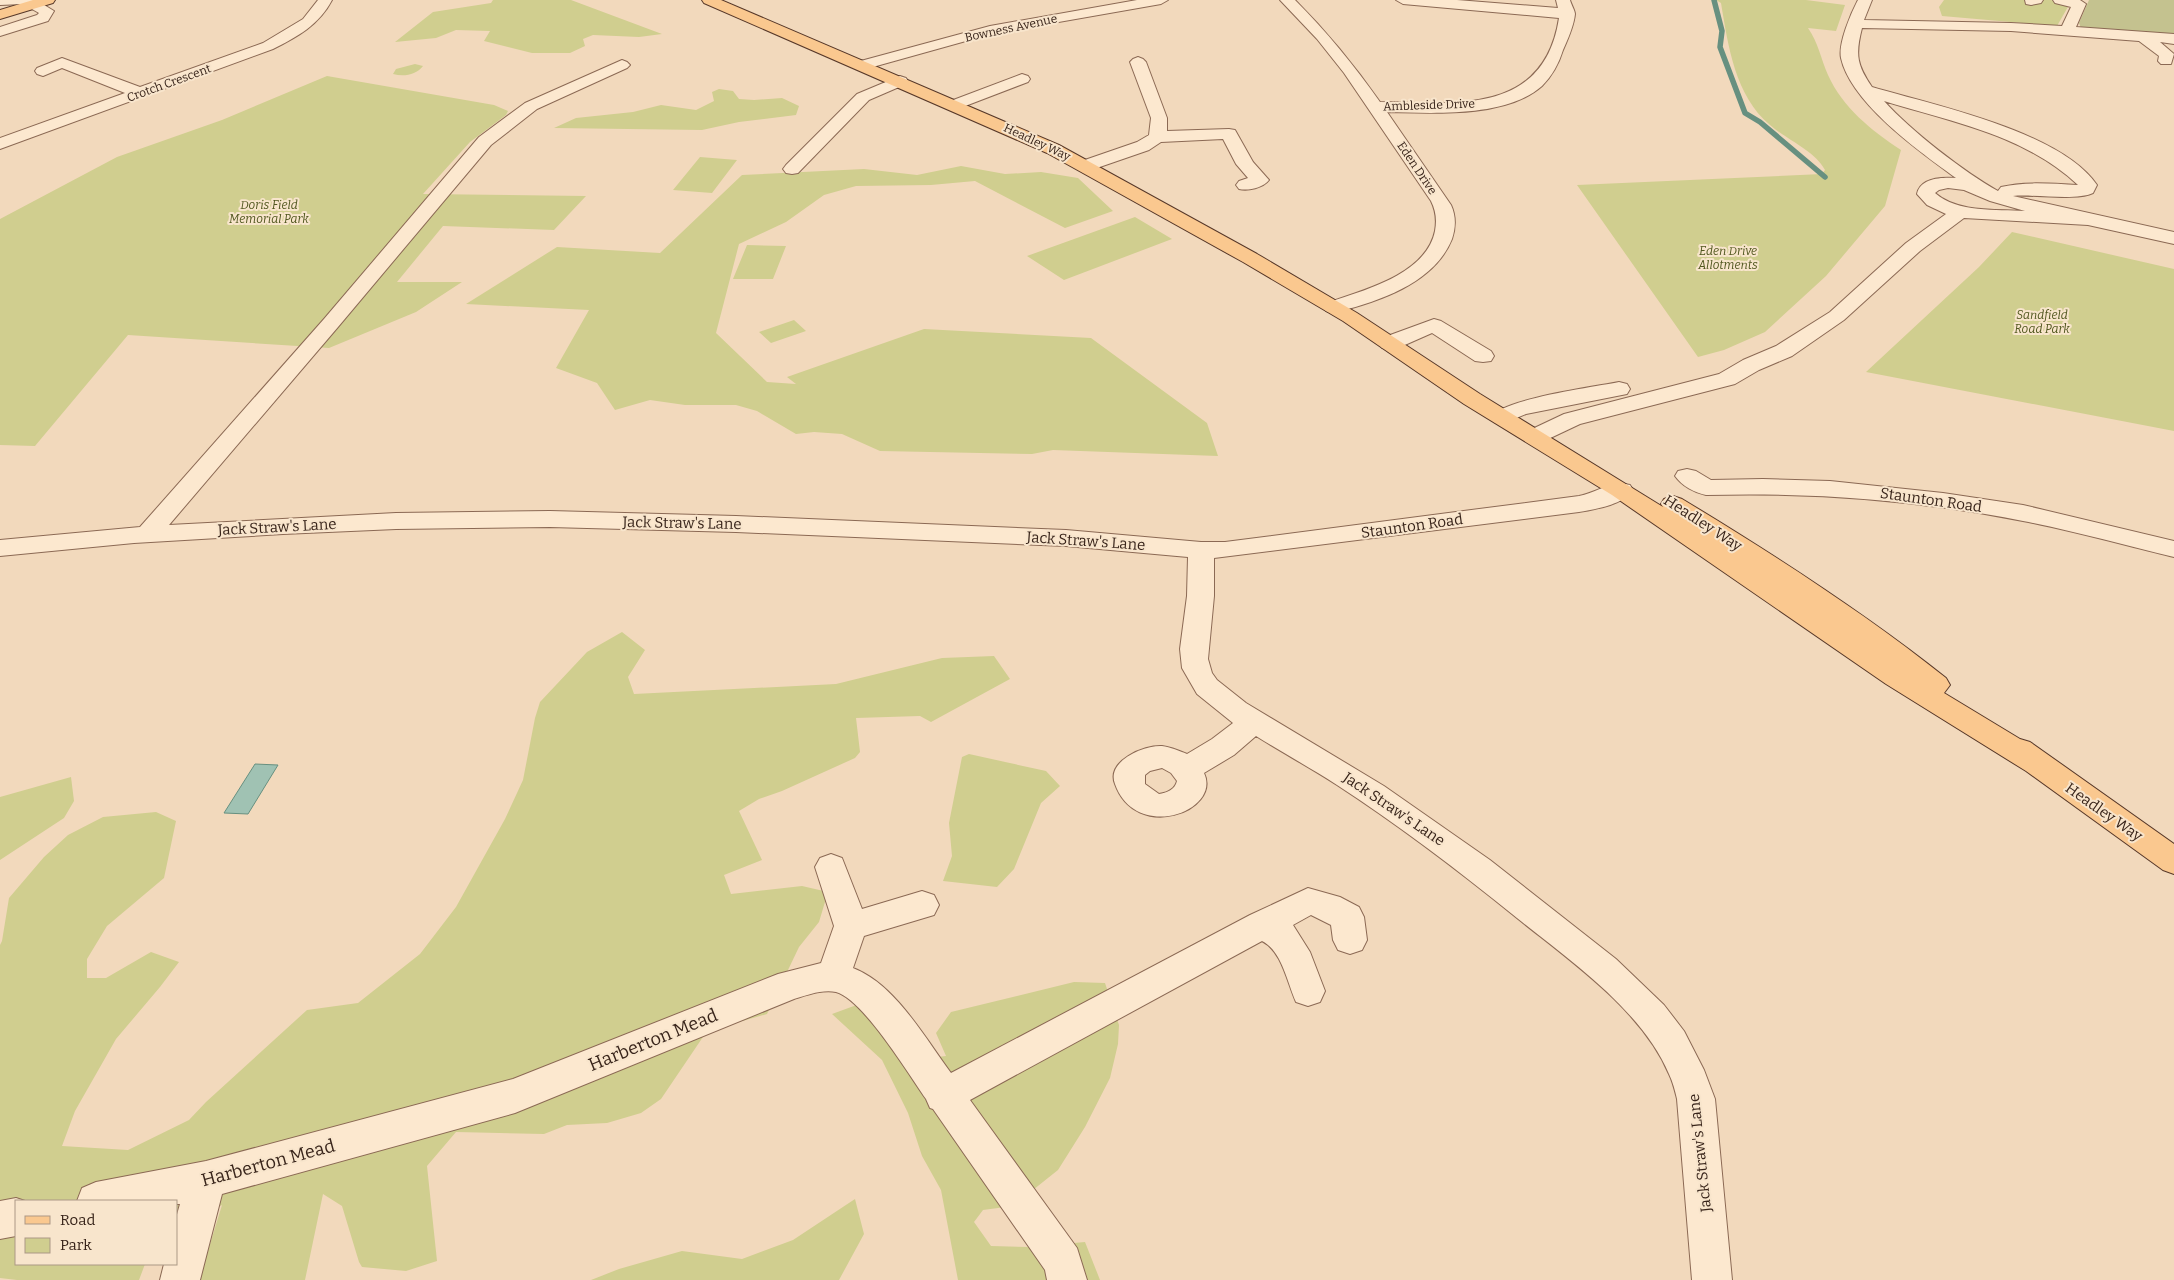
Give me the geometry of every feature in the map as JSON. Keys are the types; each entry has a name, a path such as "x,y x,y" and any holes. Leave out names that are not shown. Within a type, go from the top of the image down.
{"main road":[{"path":"0,8 34,1"},
{"path":"0,15 34,1"},
{"name":"Headley Way","path":"716,1 1053,149 1394,342 1472,399 1511,413 1544,432 1621,490 1896,677 2034,762"},
{"name":"Headley Way","path":"1544,432 1576,441 1728,538 1883,642 2034,762 2174,861"}],"street":[{"name":"Crotch Crescent","path":"0,144 268,46 308,22 320,10 325,0"},
{"name":"Bowness Avenue","path":"862,65 990,30 1161,0"},
{"name":"Eden Drive","path":"1287,0 1327,42 1376,107 1444,207 1447,221 1442,242 1428,264 1361,298 1341,312"},
{"path":"1403,0 1565,6"},
{"path":"1865,0 1849,52 1849,59 1866,91 1896,121 1989,198"},
{"path":"2060,0 2080,2 2069,26 2069,32"},
{"path":"0,2 34,1 47,11 46,15 0,32"},
{"name":"Ambleside Drive","path":"1376,107 1472,105 1499,100 1535,85 1554,55 1565,6"},
{"path":"1857,24 1965,25 2174,39"},
{"path":"2143,37 2167,55 2166,61"},
{"path":"1138,62 1159,118 1160,124 1157,136"},
{"path":"43,71 62,63 141,93"},
{"path":"146,534 331,323 485,141 531,106 622,65"},
{"path":"954,105 1022,79"},
{"path":"792,169 863,97 900,81"},
{"path":"1544,432 1596,412 1727,379 1751,364 1784,351 1837,316 1913,247 1960,212 1989,198 2028,189 2083,191 2087,189 2088,184 2064,163 2024,141 1978,124 1866,91"},
{"path":"1131,98 1151,97"},
{"path":"1085,166 1143,146 1157,136 1238,133 1245,164 1260,180 1245,185"},
{"path":"1913,247 1933,193 1932,151"},
{"path":"1933,193 1957,184 1989,198 2174,238"},
{"path":"1933,193 1944,207 1960,212"},
{"path":"1394,342 1434,326 1483,356"},
{"path":"1511,413 1560,400 1751,364"},
{"name":"Staunton Road","path":"1688,476 1706,488 1763,486 1830,488 1928,498 2023,513 2174,549"},
{"name":"Staunton Road","path":"1201,550 1256,547 1579,504 1596,501 1621,490"},
{"name":"Jack Straw's Lane","path":"0,548 146,534 396,520 550,519 736,524 1066,538 1201,550 1200,602 1194,641 1199,677 1218,698 1254,722 1292,742 1374,792 1476,866 1598,964 1657,1023 1678,1052 1692,1080 1696,1099 1712,1280"},
{"path":"1187,769 1223,747 1254,722"},
{"path":"831,867 851,926 833,977"},
{"path":"944,1096 1308,901 1328,907 1347,917 1350,940"},
{"path":"851,926 922,905"},
{"path":"1262,925 1282,935 1294,952 1308,992"},
{"name":"Harberton Mead","path":"101,1200 206,1180 515,1096 790,985 833,977 850,981 862,989 890,1018 1063,1262 1067,1280"},
{"path":"180,1280 206,1180"},
{"path":"0,1220 15,1217"}],"green space":[{"path":"493,0 571,0 662,34 639,37 593,35 583,39 585,46 570,53 532,53 484,41 490,31 456,30 436,38 395,42 433,12 491,3"},
{"name":"Eden Drive Allotments","path":"1716,0 1806,0 1845,5 1836,31 1808,28 1817,45 1828,75 1842,98 1869,126 1901,150 1885,206 1826,276 1765,332 1724,350 1698,357 1577,185 1822,174 1825,170 1820,163 1807,151 1770,125 1749,100 1741,85 1730,52 1721,3"},
{"path":"1944,0 2051,0 2069,5 2057,26 1942,16 1939,7"},
{"path":"415,64 423,66 410,74 393,74 396,69"},
{"name":"Doris Field Memorial Park","path":"327,76 494,105 508,111 506,115 470,142 423,194 586,196 554,230 443,226 397,282 462,282 416,312 329,348 128,335 35,446 0,445 0,219 117,157 222,120"},
{"path":"719,89 733,91 739,99 782,98 799,106 796,115 739,122 702,130 554,128 576,118 633,112 661,105 696,110 714,101 712,92"},
{"path":"700,157 737,160 712,193 673,190"},
{"path":"961,166 1005,174 1041,172 1078,178 1113,211 1065,228 975,181 931,185 856,186 824,195 786,222 739,244 716,333 767,382 796,384 787,377 924,329 1091,338 1207,423 1218,456 1053,450 1032,454 880,451 842,434 814,432 796,434 757,411 736,405 685,405 650,400 615,410 597,383 556,368 589,310 466,304 557,247 660,253 742,175 864,169 917,175"},
{"path":"1135,217 1172,239 1064,280 1027,256"},
{"name":"Sandfield Road Park","path":"2012,232 2174,269 2174,431 1866,372 1979,267"},
{"path":"747,245 786,246 773,279 733,279"},
{"path":"794,320 806,331 771,343 759,332"},
{"path":"622,632 645,650 628,677 634,694 836,684 942,658 994,656 1010,679 931,722 920,716 856,718 860,752 855,758 782,791 759,799 739,811 762,860 724,875 731,894 802,886 828,892 819,922 799,947 767,1014 707,1031 661,1099 641,1113 607,1123 567,1125 544,1134 456,1132 427,1166 437,1261 406,1271 362,1267 342,1206 323,1194 305,1280 199,1280 222,1205 178,1235 178,1200 15,1200 15,1265 145,1265 139,1280 17,1280 0,1278 0,945 9,898 44,857 68,835 103,817 156,812 176,821 164,878 107,926 87,959 87,978 106,978 151,952 179,962 116,1039 75,1111 62,1146 128,1150 189,1120 206,1102 307,1010 358,1003 420,954 456,907 505,819 523,780 540,702 587,652"},
{"path":"969,754 1046,771 1060,786 1041,803 1014,869 997,887 943,881 952,856 949,823 962,757"},
{"path":"71,777 74,801 64,818 0,860 0,797"},
{"path":"1074,982 1105,983 1119,1025 1118,1044 1110,1078 1085,1127 1058,1170 1013,1206 983,1210 974,1222 991,1246 1030,1247 1085,1242 1100,1280 958,1280 941,1190 922,1156 908,1113 882,1060 832,1014 884,995 904,1061 946,1056 936,1033 951,1012"},
{"path":"855,1199 864,1234 839,1280 591,1280 619,1269 682,1251 742,1259 793,1240"}],"shaded area":[{"path":"2089,0 2174,0 2174,34 2081,28 2079,23"},
{"path":"255,764 278,765 248,814 224,813"}],"waterway":[{"path":"1714,0 1722,31 1720,47 1745,113 1760,122 1825,177"}]}
